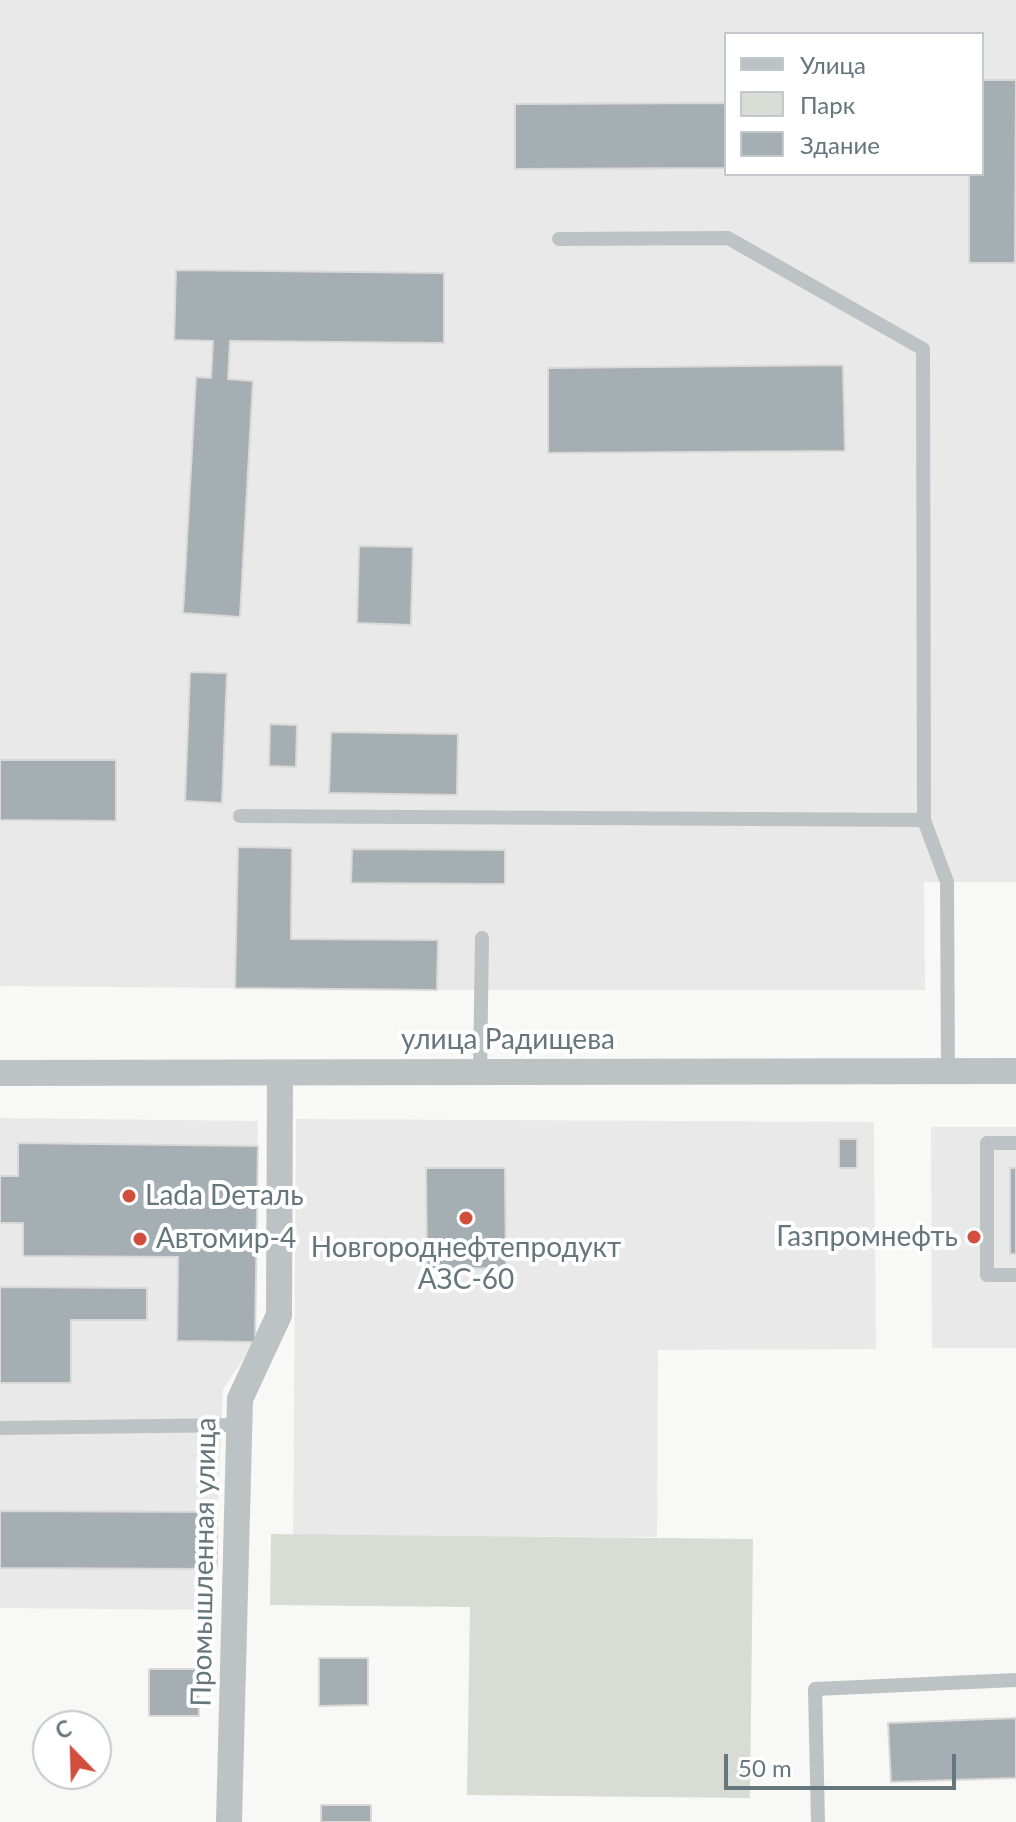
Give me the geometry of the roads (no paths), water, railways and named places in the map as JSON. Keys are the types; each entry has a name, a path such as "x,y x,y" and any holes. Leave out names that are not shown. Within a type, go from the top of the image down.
{"street":[{"name":"улица Радищева","path":"0,1073 1016,1071"},
{"name":"Промышленная улица","path":"229,1822 240,1399 279,1315 280,1073"}],"lane":[{"path":"559,239 728,238 923,349 924,820 947,882 948,1070"},
{"path":"240,816 924,820"},
{"path":"480,1072 482,938"},
{"path":"1016,1143 987,1143 987,1275 1016,1275"},
{"path":"0,1428 239,1425"},
{"path":"818,1822 815,1689 1016,1680"}],"place":[{"name":"Lada Dеталь","path":"129,1196"},
{"name":"Новгороднефтепродукт АЗС-60","path":"466,1218"},
{"name":"Газпромнефть","path":"974,1237"},
{"name":"Автомир-4","path":"140,1239"}]}
